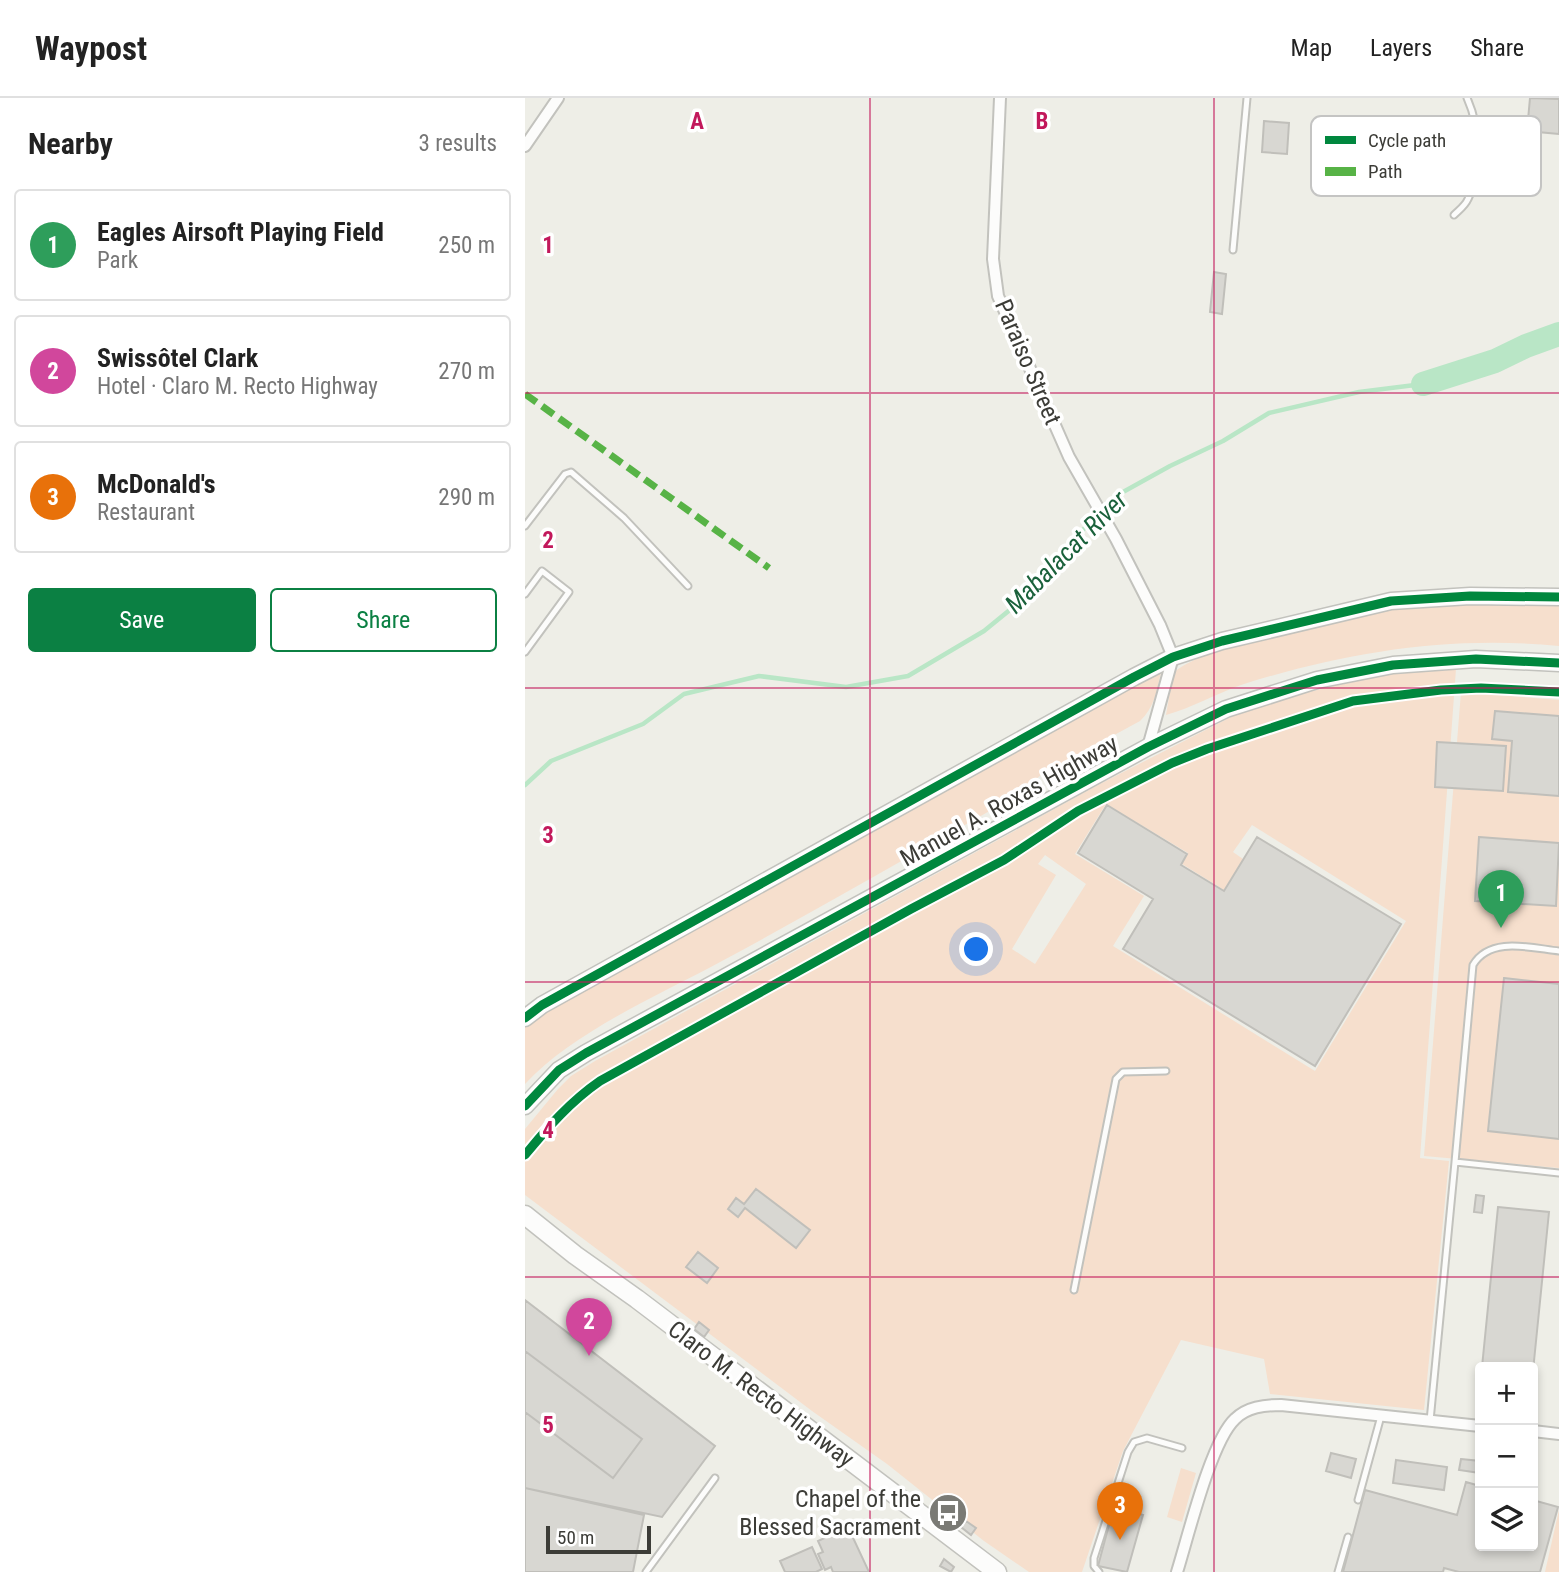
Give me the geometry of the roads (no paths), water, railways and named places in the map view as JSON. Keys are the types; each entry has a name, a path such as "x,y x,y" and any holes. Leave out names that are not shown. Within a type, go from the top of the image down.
{"main road":[{"name":"Manuel A. Roxas Highway","path":"525,1018 542,1005 637,952 1173,657 1222,641 1391,601 1470,596 1559,597"},
{"name":"Manuel A. Roxas Highway","path":"525,1106 559,1070 586,1053 1148,747 1226,709 1330,677 1393,665 1476,659 1559,663"},
{"name":"Claro M. Recto Highway","path":"525,1215 996,1572"},
{"path":"525,1232 575,1255"}],"street":[{"path":"525,146 558,98"},
{"name":"Paraiso Street","path":"1000,98 994,278 1005,314 1069,457 1117,539 1173,657"},
{"path":"1148,747 1173,657"},
{"path":"1177,1572 1216,1448 1222,1435 1237,1417 1251,1409 1266,1405 1475,1426"},
{"path":"1538,1432 1559,1434"}],"lane":[{"path":"1233,250 1247,98"},
{"path":"1468,98 1473,116"},
{"path":"1454,215 1470,196"},
{"path":"525,526 565,474 571,472 624,518 688,586"},
{"path":"525,594 542,571 569,592 525,652"},
{"path":"1430,1421 1473,965 1479,956 1504,946 1559,951"},
{"path":"1074,1290 1116,1079 1123,1072 1166,1071"},
{"path":"1455,1162 1559,1172"},
{"path":"1358,1500 1381,1416"},
{"path":"1099,1572 1094,1566 1094,1558 1128,1452 1134,1442 1147,1437 1182,1448"},
{"path":"646,1572 715,1478"},
{"path":"1338,1572 1348,1537"}],"waterway":[{"path":"1423,384 1495,361 1559,334"},
{"name":"Mabalacat River","path":"525,785 551,761 643,724 684,694 759,676 846,687 908,676 984,631 1033,591 1078,535 1114,497 1223,441 1269,413 1359,392 1423,384"}],"place":[{"name":"Eagles Airsoft Playing Field","path":"1501,928"},
{"name":"Swissôtel Clark","path":"589,1356"},
{"name":"Chapel of the Blessed Sacrament","path":"948,1513"},
{"name":"McDonald's","path":"1120,1540"}]}
